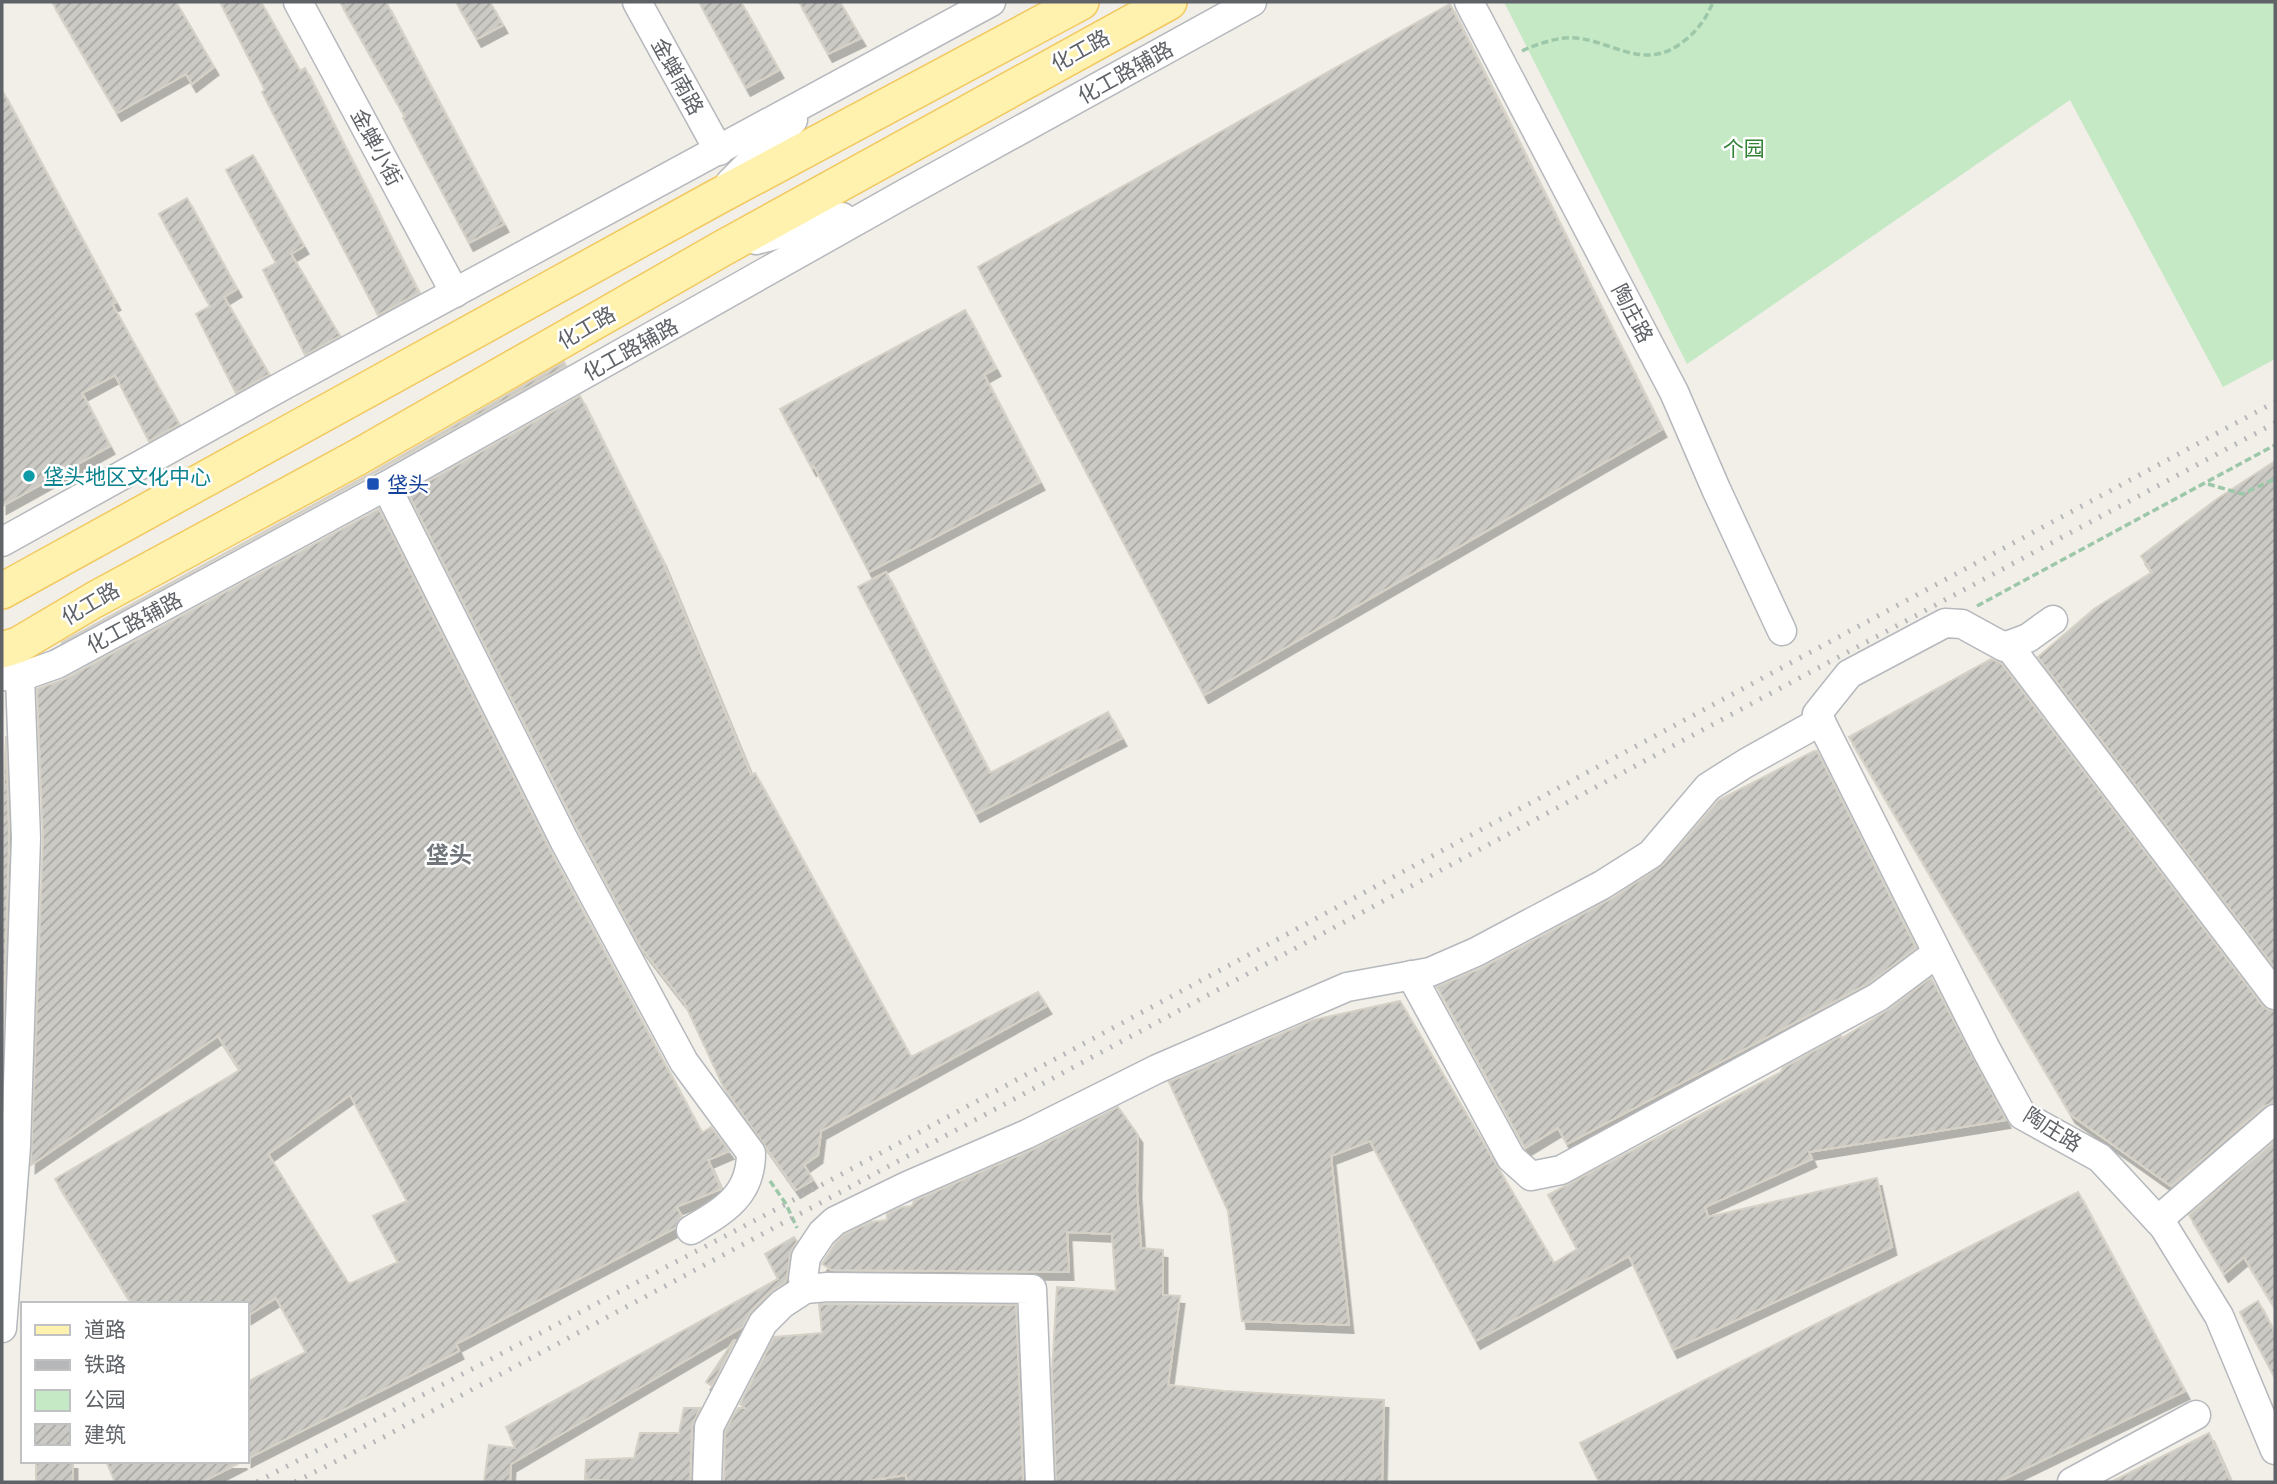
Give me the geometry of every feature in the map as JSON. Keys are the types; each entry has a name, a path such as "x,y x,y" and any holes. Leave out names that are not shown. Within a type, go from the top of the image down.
{"main road":[{"name":"化工路","path":"2,590 715,198 1081,2"},
{"name":"化工路","path":"8,668 18,645 94,600 358,457 1130,11 1169,2"}],"street":[{"name":"金蝉小街","path":"298,2 456,293"},
{"name":"金蝉南路","path":"637,2 719,151"},
{"path":"2,542 274,390 991,2"},
{"name":"化工路辅路","path":"8,668 57,664 386,486 904,194 1252,2"},
{"name":"陶庄路","path":"1469,2 1674,392 1782,631"},
{"path":"1130,11 1151,57"},
{"path":"715,198 814,99"},
{"path":"723,248 843,217 904,194"},
{"path":"386,486 565,842 684,1062 751,1153 751,1170 743,1188 720,1212 691,1230"},
{"path":"805,1289 803,1279 806,1257 822,1233 835,1221 906,1186 1027,1134 1157,1069 1347,987 1430,972 1476,952 1602,885 1651,854 1708,788 1819,718 1849,674 1945,623 1962,624 2004,647 2028,638 2053,620"},
{"path":"2008,645 2275,995"},
{"path":"2,1328 16,1146 26,838 8,668"},
{"name":"陶庄路","path":"1819,718 2022,1115 2100,1158 2165,1227 2219,1317 2275,1450"},
{"path":"1411,975 1511,1158 1531,1176 1561,1170 1878,997 1937,953"},
{"path":"2158,1220 2275,1119"},
{"path":"707,1482 709,1427 762,1323 782,1304 805,1289 828,1287 1032,1289 1040,1482"},
{"path":"2073,1482 2196,1415"}],"path":[{"path":"1501,60 1537,44 1566,38 1632,54 1654,56 1678,46 1698,30 1713,2"},
{"path":"1945,623 2275,445"},
{"path":"2206,483 2242,494 2275,479"},
{"path":"751,1153 786,1204 805,1245 806,1257"}],"green space":[{"name":"个园","path":"1504,2 2275,2 2275,359 2223,387 2070,100 1687,364"}],"building":[{"path":"52,2 176,2 214,67 192,84 186,74 117,113"},
{"path":"220,2 261,2 300,71 305,68 419,293 378,315 262,92 265,90"},
{"path":"340,2 386,2 504,224 469,243 403,118 405,117"},
{"path":"456,2 490,2 503,25 477,39"},
{"path":"699,2 741,2 779,70 746,88"},
{"path":"799,2 840,2 861,38 828,54"},
{"path":"1450,4 1662,429 1204,695 978,267"},
{"path":"2,90 116,302 112,304 179,424 149,441 115,375 82,393 110,446 2,506"},
{"path":"253,155 304,246 291,254 340,336 305,355 263,270 276,263 226,170"},
{"path":"187,198 237,289 224,297 269,374 236,393 196,314 210,306 159,214"},
{"path":"965,310 996,368 984,375 1040,482 869,572 814,466 812,468 780,409"},
{"path":"564,362 566,366 378,471 61,643 368,475"},
{"path":"580,396 662,560 751,775 755,773 911,1057 1038,992 1047,1006 821,1131 818,1155 804,1165 813,1180 796,1190 723,1086 685,1004 640,946 580,834 408,493"},
{"path":"2275,461 2275,968 2038,657 2094,609 2152,572 2141,556 2217,499"},
{"path":"379,509 550,850 702,1133 711,1127 729,1151 708,1160 721,1189 676,1207 682,1216 675,1228 456,1344 459,1351 248,1458 248,1381 306,1352 276,1298 248,1315 248,1302 131,1302 55,1179 240,1070 218,1036 31,1165 43,839 37,689 65,679","holes":["350,1095 407,1201 373,1216 398,1262 349,1284 268,1154"]},
{"path":"886,572 990,773 1108,712 1122,738 976,814 858,587"},
{"path":"1991,659 2001,663 2262,1005 2275,1011 2275,1103 2264,1106 2171,1186 2071,1115 1849,737"},
{"path":"6,736 9,838 2,1073 2,822"},
{"path":"1817,751 1916,948 1869,983 1567,1144 1558,1128 1525,1148 1437,987 1484,967 1611,899 1663,865 1719,800"},
{"path":"1931,978 2006,1120 1809,1152 1812,1159 1705,1207 1708,1217 1877,1178 1892,1247 1673,1350 1629,1256 1476,1341 1370,1141 1331,1156 1349,1325 1242,1321 1228,1211 1169,1082 1313,1020 1400,1001 1554,1263 1577,1249 1548,1195 1781,1072 1783,1068 1841,1036 1842,1038 1888,1010"},
{"path":"1118,1107 1138,1135 1137,1191 1141,1248 1163,1250 1163,1295 1180,1296 1168,1385 1224,1391 1384,1400 1382,1482 1056,1482 1052,1371 1057,1287 1116,1291 1112,1234 1067,1232 1069,1272 832,1270 822,1264 844,1235 871,1222 887,1220 887,1214 912,1206 914,1201 1034,1149"},
{"path":"2275,1141 2275,1308 2244,1257 2224,1274 2189,1215"},
{"path":"2078,1192 2185,1391 1998,1482 1599,1482 1580,1443"},
{"path":"794,1237 797,1241 790,1254 787,1278 751,1311 742,1327 511,1464 510,1482 484,1482 489,1445 515,1448 506,1427 778,1279 765,1254"},
{"path":"2258,1301 2275,1333 2275,1378 2240,1312"},
{"path":"819,1304 1016,1305 1023,1482 907,1482 906,1475 861,1482 724,1482 725,1431 738,1408 745,1408 740,1404 774,1337 822,1333"},
{"path":"735,1340 712,1386 706,1382"},
{"path":"684,1408 700,1408 692,1426 690,1482 585,1479 586,1460 634,1458 640,1433 679,1433"},
{"path":"2209,1433 2231,1482 2111,1482"},
{"path":"36,1463 73,1463 73,1482 36,1482"},
{"path":"107,1463 239,1463 202,1482 115,1482"}],"railway":[{"path":"257,1482 786,1204 2275,402"},
{"path":"295,1482 378,1440 2275,423"}],"place":[{"name":"垡头地区文化中心","path":"29,476"},
{"name":"垡头","path":"373,484"}],"district":[{"name":"垡头","path":"449,854"}]}
